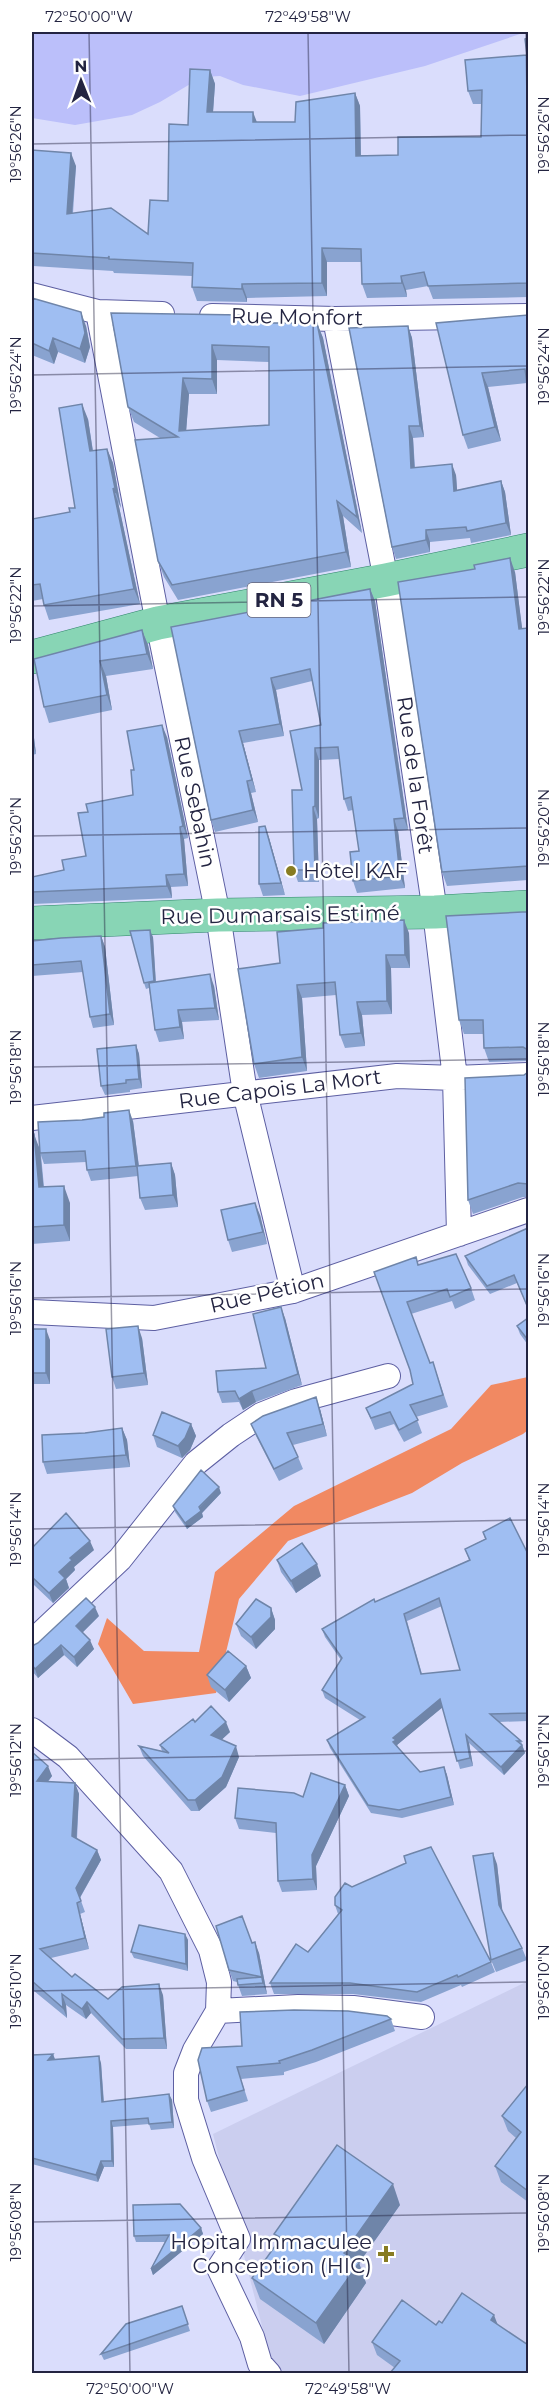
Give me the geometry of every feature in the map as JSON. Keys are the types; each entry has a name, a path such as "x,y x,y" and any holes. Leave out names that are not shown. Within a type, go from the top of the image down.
{"main road":[{"name":"RN 5","path":"32,657 158,623 386,580 528,550"},
{"name":"Rue Dumarsais Estimé","path":"32,923 218,915 435,912 528,907"}],"street":[{"name":"Rue Monfort","path":"32,295 98,312 335,320 528,316"},
{"name":"Rue Sebahin","path":"98,312 158,623 218,915 245,1093 293,1291"},
{"name":"Rue de la Forêt","path":"335,320 386,580 435,912 456,1078 459,1234"},
{"name":"Rue Capois La Mort","path":"32,1118 397,1076 456,1078 528,1075"},
{"name":"Rue Pétion","path":"32,1312 154,1318 293,1291 528,1210"},
{"path":"32,1642 120,1559 196,1463 231,1435 261,1415 296,1401 388,1376"},
{"path":"32,1730 68,1757 171,1871 211,1950 219,1982 218,2011 195,2050 186,2073 186,2100 208,2168 238,2239 219,2268 252,2337 260,2364 268,2373"},
{"path":"218,2011 298,2007 353,2008 422,2017"}],"shaded area":[{"path":"528,1377 528,1430 523,1434 462,1463 412,1493 288,1541 239,1599 216,1693 133,1704 98,1644 107,1618 144,1651 199,1652 215,1572 294,1506 451,1429 491,1385"},
{"name":"Hopital Immaculee Conception (HIC)","path":"528,1981 528,2373 274,2373 213,2134"}],"water":[{"path":"32,32 526,32 425,66 300,96 243,85 220,76 202,77 160,102 132,115 75,125 32,118"}],"building":[{"path":"528,38 528,283 428,286 424,272 401,276 402,283 362,284 361,249 322,248 322,283 242,284 242,289 192,287 193,263 32,253 32,150 71,153 67,214 111,208 148,234 150,200 168,201 169,124 188,125 190,69 210,70 207,112 253,112 253,122 295,122 296,102 355,93 356,156 398,155 398,137 481,137 482,90 468,91 465,60 527,55 525,39"},
{"path":"32,298 81,312 85,333 80,349 53,338 49,351 32,343"},
{"path":"111,313 242,315 242,320 262,321 262,323 317,323 357,517 337,501 346,552 172,585 158,561 135,440 178,437 128,407","holes":["212,345 269,347 269,425 179,431 183,378 212,379"]},
{"path":"528,315 528,391 525,369 482,373 495,427 463,435 436,323"},
{"path":"408,326 420,426 409,426 411,468 452,464 454,491 501,481 506,523 467,531 466,527 426,530 426,540 392,547 349,328"},
{"path":"82,404 90,451 107,449 134,589 44,605 40,584 32,585 32,519 70,512 69,508 75,508 59,408"},
{"path":"510,558 519,629 528,628 528,866 442,872 398,582 475,569 474,565"},
{"path":"370,589 404,818 394,819 400,876 353,881 350,852 359,851 351,797 344,799 338,747 315,748 315,806 313,807 315,870 294,870 292,790 302,790 290,731 321,725 310,669 271,678 280,724 239,731 252,780 247,781 253,810 211,820 171,627"},
{"path":"142,630 147,654 100,661 107,695 44,707 34,659"},
{"path":"162,725 183,826 180,827 184,874 166,875 167,886 32,892 32,877 64,870 62,860 86,856 78,813 88,812 86,804 133,795 131,770 134,770 127,731"},
{"path":"265,826 281,883 259,884 259,827"},
{"path":"528,912 528,1050 523,1047 484,1048 483,1020 459,1020 446,916"},
{"path":"404,920 405,955 386,955 387,1001 357,1002 361,1033 340,1035 335,982 297,985 302,1057 254,1064 238,969 280,963 277,932 323,928 323,923"},
{"path":"150,930 154,981 144,983 130,931"},
{"path":"101,936 110,1014 90,1017 81,961 32,965 32,941"},
{"path":"210,974 215,1008 178,1010 180,1027 155,1030 149,983"},
{"path":"136,1045 139,1079 101,1086 97,1049"},
{"path":"528,1072 528,1184 518,1183 468,1200 465,1078 524,1075"},
{"path":"129,1110 136,1166 87,1170 85,1151 40,1153 38,1122 82,1120 104,1117 104,1113"},
{"path":"32,1134 34,1134 39,1187 64,1186 64,1225 32,1227"},
{"path":"171,1163 173,1195 140,1198 137,1166"},
{"path":"255,1203 263,1232 228,1240 221,1210"},
{"path":"528,1228 528,1308 514,1275 487,1286 465,1256"},
{"path":"456,1254 471,1288 450,1297 447,1289 407,1302 430,1363 433,1362 443,1395 410,1405 418,1420 399,1430 390,1412 371,1418 366,1408 413,1384 374,1272 416,1257 418,1265"},
{"path":"281,1307 298,1374 252,1391 239,1399 235,1391 218,1392 216,1371 266,1368 253,1314"},
{"path":"528,1318 528,1340 517,1326"},
{"path":"138,1326 144,1373 112,1377 106,1329"},
{"path":"32,1329 46,1329 46,1373 32,1373"},
{"path":"316,1397 323,1424 287,1433 298,1457 274,1469 251,1424 263,1416"},
{"path":"162,1412 191,1424 185,1438 178,1446 153,1435"},
{"path":"122,1428 126,1455 43,1462 42,1435"},
{"path":"201,1470 219,1487 199,1507 201,1511 185,1523 173,1506"},
{"path":"66,1513 90,1541 70,1558 72,1560 59,1572 65,1578 49,1593 32,1577 32,1548"},
{"path":"510,1518 528,1554 528,1713 490,1714 521,1741 517,1741 522,1745 501,1767 466,1735 470,1758 457,1761 440,1699 393,1738 396,1740 393,1742 420,1772 444,1767 451,1797 399,1810 368,1805 327,1740 365,1717 322,1690 342,1658 322,1629 374,1599 375,1602 470,1560 465,1549 486,1539 483,1532","holes":["439,1598 460,1670 421,1674 404,1614"]},
{"path":"302,1543 317,1564 291,1581 277,1560"},
{"path":"86,1598 95,1607 76,1626 90,1640 74,1657 61,1645 35,1669 32,1665 32,1646"},
{"path":"256,1599 271,1608 271,1617 251,1637 236,1624"},
{"path":"228,1651 246,1666 225,1690 207,1675"},
{"path":"211,1706 226,1722 211,1735 236,1746 222,1777 195,1800 188,1800 139,1746 169,1753 160,1745 193,1719 195,1722"},
{"path":"32,1752 48,1766 37,1781 75,1783 72,1836 97,1850 76,1888 81,1901 77,1903 85,1938 40,1949 72,1977 75,1974 108,1999 122,1987 159,1984 164,2038 122,2039 87,2002 82,2009 62,1994 63,2008 32,1981"},
{"path":"311,1773 345,1785 312,1855 313,1879 278,1881 276,1823 235,1818 238,1788 294,1793 303,1797"},
{"path":"431,1847 491,1962 417,1992 350,1983 270,1983 296,1944 308,1952 342,1910 335,1905 335,1897 345,1883 352,1887 406,1863 404,1856"},
{"path":"493,1853 499,1905 522,1948 491,1960 473,1856"},
{"path":"242,1916 252,1943 255,1942 262,1977 229,1970 216,1926"},
{"path":"139,1925 185,1934 186,1964 131,1952"},
{"path":"262,1977 263,1983 238,1985 237,1979"},
{"path":"348,2011 387,2016 391,2019 279,2061 280,2063 237,2067 244,2090 207,2101 198,2060 202,2048 242,2046 240,2012"},
{"path":"53,2054 48,2060 99,2056 102,2102 169,2094 172,2122 149,2124 148,2118 111,2121 112,2161 101,2161 96,2175 32,2158 32,2055"},
{"path":"528,2084 528,2191 495,2166 521,2132 502,2116"},
{"path":"337,2145 393,2184 344,2253 359,2263 316,2323 252,2278 281,2238 274,2234"},
{"path":"180,2204 201,2228 151,2269 169,2235 134,2236 133,2205"},
{"path":"462,2293 494,2315 491,2320 528,2345 528,2373 390,2373 400,2361 372,2342 402,2300 436,2325 439,2321 442,2323"},
{"path":"182,2306 188,2324 101,2354 126,2324"}],"place":[{"name":"Hôtel KAF","path":"291,871"},
{"name":"Hopital Immaculee Conception (HIC)","path":"386,2254"}]}
